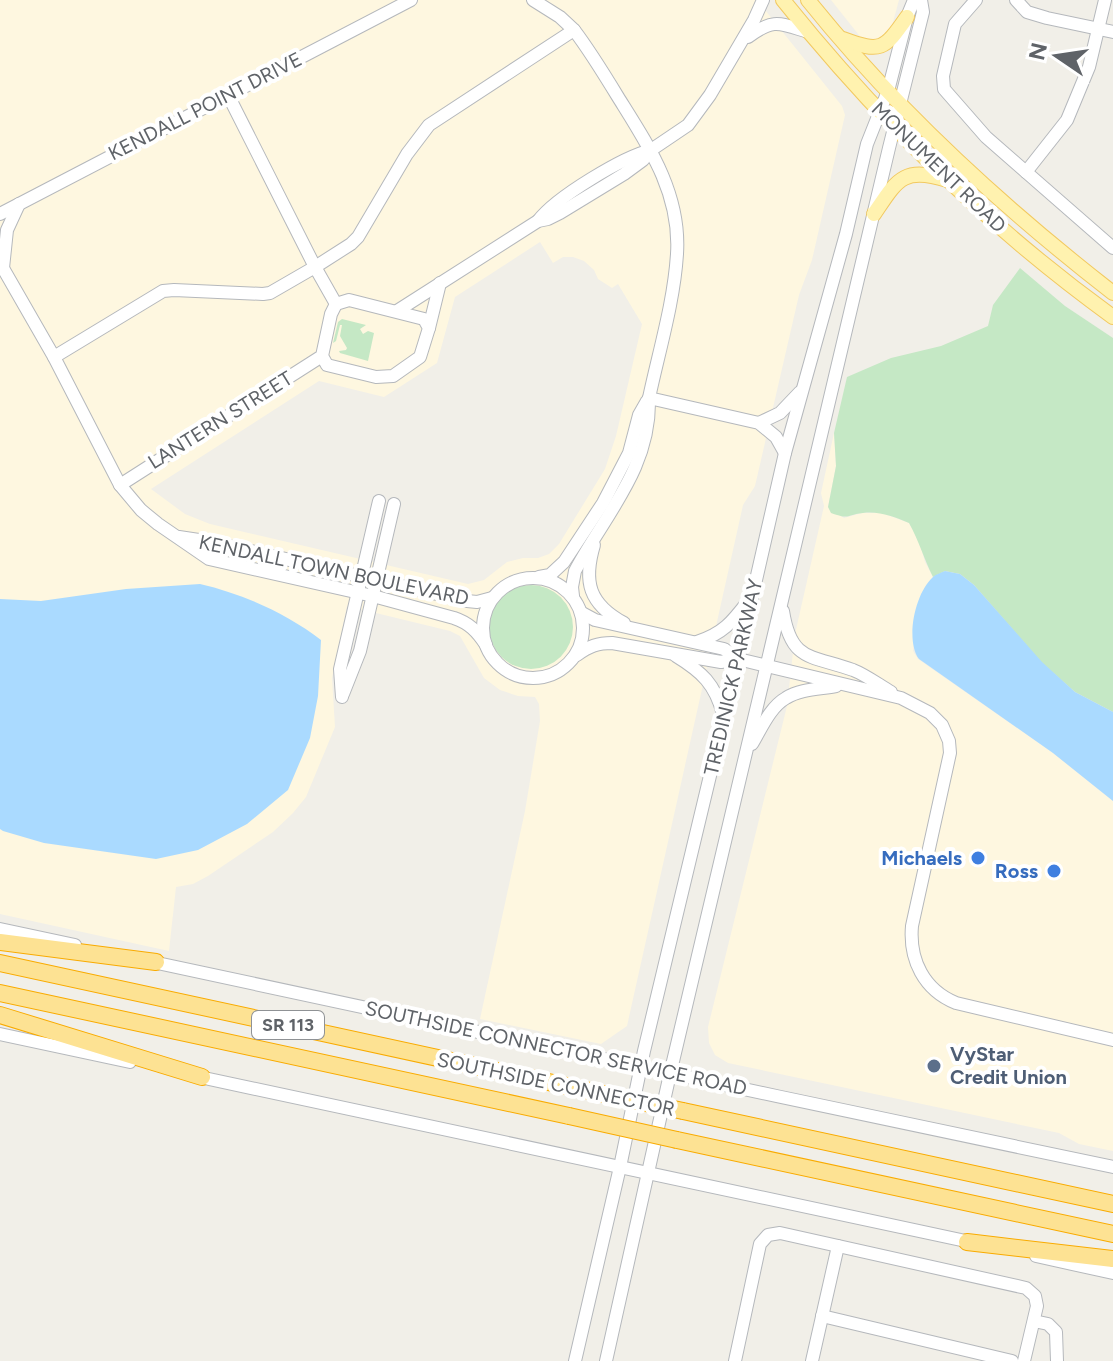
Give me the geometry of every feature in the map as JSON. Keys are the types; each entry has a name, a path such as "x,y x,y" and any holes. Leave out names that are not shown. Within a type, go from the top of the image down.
{"highway":[{"path":"0,942 156,962"},
{"name":"SOUTHSIDE CONNECTOR","path":"0,963 1113,1204"},
{"name":"SOUTHSIDE CONNECTOR","path":"0,993 1113,1234"},
{"path":"0,1015 202,1077"},
{"path":"967,1242 1113,1259"}],"main road":[{"name":"MONUMENT ROAD","path":"783,0 880,111 949,181 1061,278 1113,317"},
{"name":"MONUMENT ROAD","path":"808,0 901,106 972,176 1113,293"},
{"path":"840,38 864,46 884,45 907,17"},
{"path":"874,214 894,185 907,176 925,175 949,181"}],"street":[{"name":"KENDALL POINT DRIVE","path":"0,214 411,0"},
{"path":"533,0 574,30 651,150 670,192 678,251 675,280 638,462 628,485 575,571 573,596"},
{"path":"397,311 538,221 555,203 616,164 637,153 651,150 688,125 710,95 763,0"},
{"name":"TREDINICK PARKWAY","path":"575,1361 640,1068 785,453 846,234 867,144 888,91 914,0"},
{"name":"TREDINICK PARKWAY","path":"606,1361 670,1074 923,12 921,0"},
{"path":"976,0 955,24 943,76 944,89 986,137 1113,248"},
{"path":"1016,0 1027,12 1113,32"},
{"path":"1026,172 1067,120 1081,91 1105,0"},
{"path":"739,44 766,25 775,23 808,32"},
{"path":"54,357 163,291 263,294 278,289 315,267 358,237 407,154 429,125 574,30"},
{"path":"228,95 336,304"},
{"path":"1,266 7,230 19,204"},
{"name":"KENDALL TOWN BOULEVARD","path":"1,266 54,357 120,485 141,510 209,559 373,596 465,622 486,645"},
{"path":"429,328 424,319 349,300 336,304 331,314 322,356 327,365 376,377 393,376 420,357 429,328 440,283"},
{"name":"LANTERN STREET","path":"120,485 322,356"},
{"path":"759,423 780,413 802,390"},
{"path":"649,398 759,423 776,437 785,453"},
{"path":"649,398 639,415 629,453 617,479 563,563 550,575 513,581 492,598 483,621 486,645 501,667 527,678 554,674 587,647 598,643 627,644 721,662 738,659"},
{"path":"379,501 340,669 342,697 360,651 394,504"},
{"name":"KENDALL TOWN BOULEVARD","path":"176,537 212,542 467,601 492,598"},
{"path":"596,537 588,575 591,590 611,616 630,627"},
{"path":"539,577 564,587 582,613 583,635 575,657"},
{"path":"697,642 722,631 733,622 752,595"},
{"path":"782,603 786,630 797,649 813,658 857,672 930,713 942,725 949,741 950,753 912,926 914,956 925,980 945,998 956,1003 1113,1040"},
{"path":"582,613 595,620 724,649 738,659 767,667 901,698"},
{"path":"670,652 692,665 708,680 718,696 724,717"},
{"path":"747,752 771,712 786,698 843,684"},
{"name":"SOUTHSIDE CONNECTOR SERVICE ROAD","path":"0,929 1113,1167"},
{"path":"0,1034 1113,1273"},
{"path":"735,1361 760,1244 768,1235 780,1233 1026,1288 1035,1296 1037,1306 1024,1361"},
{"path":"812,1361 838,1246"},
{"path":"822,1316 1012,1361"},
{"path":"1034,1321 1048,1324 1056,1332 1057,1361"}],"shaded area":[{"path":"0,0 757,0 842,106 845,115 755,486 743,505 627,1026 601,1044 480,1019 525,811 540,721 539,704 535,697 500,690 484,678 460,636 347,606 332,678 335,727 306,797 273,832 208,876 193,884 176,887 169,951 0,914","holes":["540,242 553,263 563,257 573,257 584,261 598,279 612,288 618,284 642,324 616,436 605,469 559,544 549,554 507,562 484,580 468,584 210,524 185,514 151,489 319,381 384,397 437,363 455,297"]},
{"path":"831,0 899,0 887,36 876,41 862,39"},
{"path":"834,433 836,466 828,507 844,518 862,513 882,513 909,523 933,577 921,594 913,651 918,659 1053,753 1113,801 1113,1151 1079,1144 1059,1133 728,1063 715,1055 709,1043 708,1027 787,706 795,634 824,506 821,493"}],"green space":[{"path":"1020,268 1065,306 1113,338 1113,712 1075,692 1042,663 974,585 960,574 945,571 933,577 909,523 875,513 842,516 831,513 828,507 836,466 834,433 847,377 891,358 941,346 988,326 993,305"},
{"path":"342,319 366,325 360,329 363,334 368,331 374,333 368,361 340,353 347,348 340,336 342,325 333,343 338,322"},
{"path":"523,585 539,585 555,592 566,603 573,627 570,643 561,657 539,669 523,669 507,662 496,651 489,635 489,619 496,603 507,592"}],"water":[{"path":"945,571 960,574 974,585 1042,662 1075,692 1113,712 1113,801 1053,753 919,659 913,640 917,605 927,584"},
{"path":"200,584 264,606 321,640 318,696 310,738 288,790 247,824 198,850 156,859 44,843 0,829 0,599 41,601 126,589"}],"place":[{"name":"Michaels","path":"978,858"},
{"name":"Ross","path":"1054,871"},
{"name":"VyStar Credit Union","path":"934,1066"}]}
